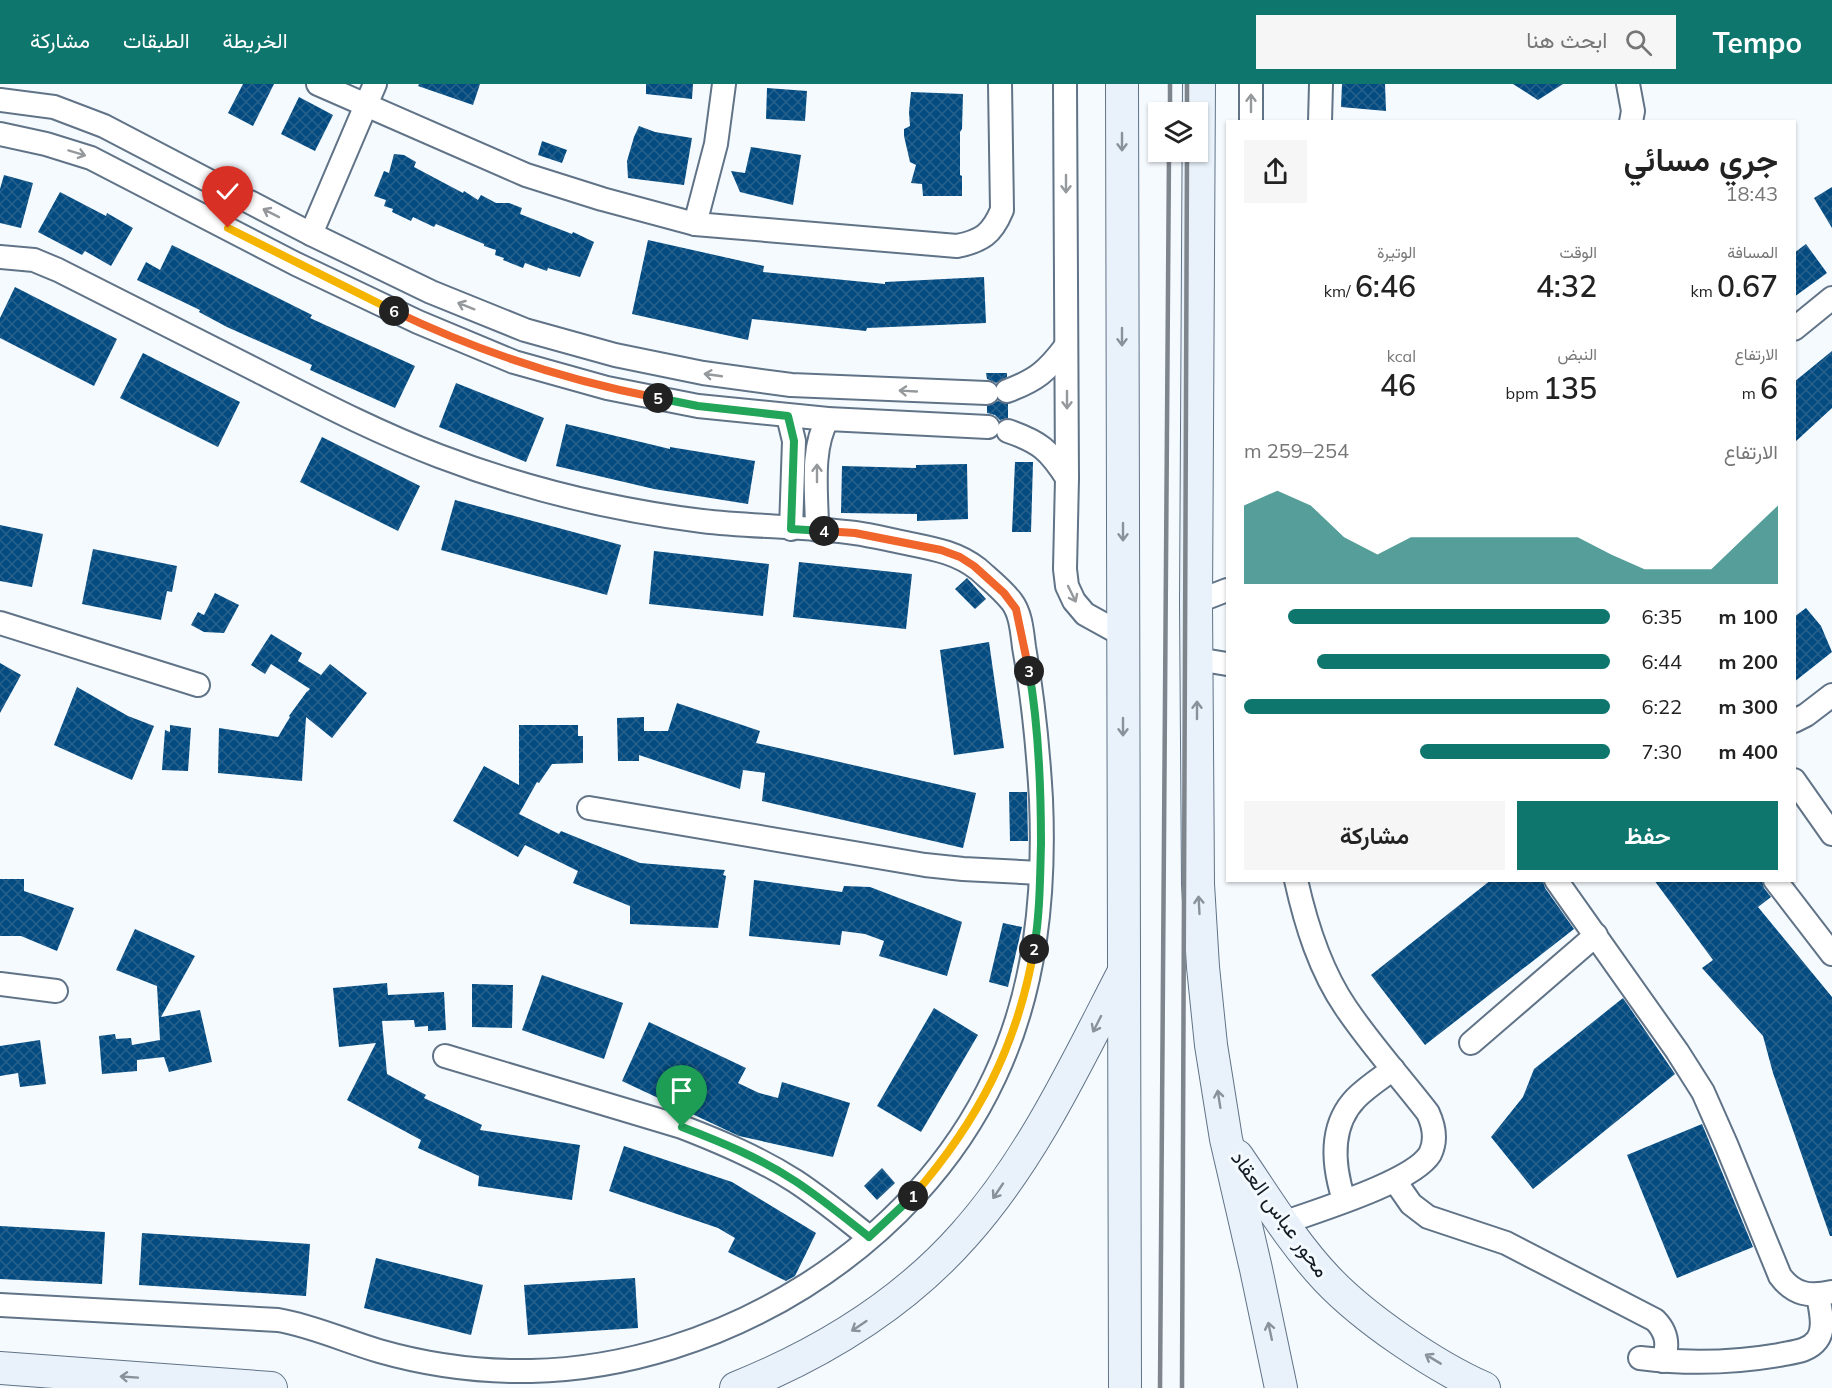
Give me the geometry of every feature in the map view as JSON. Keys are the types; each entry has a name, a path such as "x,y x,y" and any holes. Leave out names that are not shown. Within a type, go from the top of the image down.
{"main road":[{"path":"1122,84 1125,1388"},
{"path":"1199,84 1196,602 1198,884 1203,967 1211,1046 1226,1139 1259,1280 1281,1388"},
{"path":"736,1388 793,1364 855,1328 913,1285 964,1235 987,1208 1030,1144 1064,1086 1124,972"},
{"name":"محور عباس العقاد","path":"1226,1139 1283,1223 1326,1278 1359,1310 1431,1359 1484,1388"},
{"path":"0,1368 271,1388"}],"street":[{"path":"318,84 526,175 602,199 695,224 957,246 972,243 986,236 996,224 1002,210 1000,84"},
{"path":"311,234 375,84"},
{"path":"695,224 716,144 724,84"},
{"path":"1065,84 1067,478 1065,569 1067,586 1074,601 1085,614 1123,635"},
{"path":"1251,84 1251,120"},
{"path":"1320,84 1320,120"},
{"path":"1628,84 1633,111 1631,120"},
{"path":"0,100 54,107 104,126 311,234 431,292 525,330 615,355 703,373 791,385 953,393 997,392 1030,382 1051,367 1066,346"},
{"path":"46,144 54,107"},
{"path":"0,134 46,144 91,158 296,264 418,322 514,362 607,388 698,406 788,416 998,429 1032,440 1053,456 1067,478"},
{"path":"0,257 34,260 58,270 359,423 442,457 527,485 614,507 702,521 855,533 951,554 974,566 1011,600 1016,609 1031,682 1038,745 1041,809 1038,925 1029,976 1018,1015 996,1075 971,1120 942,1163 908,1202 869,1237 795,1293 733,1325 668,1350 622,1361 576,1368 530,1371 448,1366 379,1351 312,1327 278,1320 0,1305"},
{"path":"1796,326 1832,298"},
{"path":"496,354 509,324"},
{"path":"953,393 953,425"},
{"path":"788,416 794,441 791,529"},
{"path":"816,530 818,443 828,418"},
{"path":"1196,602 1226,590"},
{"path":"0,623 198,685"},
{"path":"1197,659 1226,664"},
{"path":"1800,718 1832,695"},
{"path":"1796,783 1832,834"},
{"path":"589,808 925,865 1041,873"},
{"path":"1283,1223 1395,1181 1421,1164 1430,1154 1434,1141 1435,1106 1393,1069 1346,1008 1311,937 1297,882"},
{"path":"1557,882 1677,1051 1703,1092 1780,1276 1785,1283 1799,1292 1825,1294 1822,1329 1817,1341 1807,1349 1729,1362 1663,1361 1640,1358"},
{"path":"1777,882 1832,954"},
{"path":"1471,1042 1596,935"},
{"path":"0,984 56,991"},
{"path":"445,1056 682,1127 711,1138 794,1180 869,1237"},
{"path":"1344,1200 1335,1166 1341,1120 1358,1096 1393,1069"},
{"path":"1395,1181 1411,1203 1428,1217 1506,1243 1655,1320 1665,1334 1667,1343 1663,1361"}],"building":[{"path":"243,84 274,84 253,126 228,113"},
{"path":"419,84 480,84 473,105 418,86"},
{"path":"646,84 693,84 692,99 646,94"},
{"path":"1342,84 1385,84 1386,111 1341,107"},
{"path":"1513,84 1563,84 1538,100"},
{"path":"767,88 807,91 805,121 766,119"},
{"path":"911,92 963,94 960,132 962,196 923,196 922,184 911,183 916,165 910,162 904,129 910,126"},
{"path":"299,97 333,115 315,151 281,134"},
{"path":"639,126 655,132 692,138 684,185 628,178 627,161"},
{"path":"542,141 567,150 562,163 538,155"},
{"path":"751,147 801,155 793,205 740,192 731,171 745,173"},
{"path":"394,154 404,155 416,162 414,167 478,200 481,195 496,203 509,203 522,208 520,214 572,234 573,232 594,242 580,277 548,268 547,271 525,263 523,268 503,260 504,258 495,255 496,250 484,244 436,224 434,227 413,217 411,221 392,212 393,209 384,206 386,200 374,196 384,171 389,173"},
{"path":"4,175 33,183 21,228 0,223 0,189"},
{"path":"1832,187 1832,228 1814,198"},
{"path":"60,192 106,216 107,213 133,228 111,266 85,251 82,255 38,232"},
{"path":"648,240 764,266 763,272 885,284 885,282 984,277 986,323 867,328 866,331 752,319 748,340 632,314"},
{"path":"1806,244 1827,273 1796,296 1796,252"},
{"path":"172,245 312,315 310,318 415,366 395,408 310,370 312,365 227,327 199,312 200,310 137,280 146,262 160,270"},
{"path":"15,287 117,339 94,386 0,338 0,318"},
{"path":"1832,351 1832,408 1796,441 1796,380"},
{"path":"143,353 240,402 218,447 120,398"},
{"path":"986,373 1007,373 1007,377 996,383 987,379"},
{"path":"456,383 544,418 526,462 439,427"},
{"path":"998,401 1008,404 1008,418 1000,420 995,415 987,413 987,406"},
{"path":"566,424 670,449 670,447 755,461 748,504 654,489 556,466"},
{"path":"322,437 420,486 398,531 300,482"},
{"path":"1015,462 1033,462 1031,532 1012,532"},
{"path":"967,464 968,519 917,521 917,514 841,513 842,466 916,468 916,465"},
{"path":"455,500 621,545 607,595 441,550"},
{"path":"0,525 43,534 32,587 0,581"},
{"path":"93,549 177,566 172,592 167,591 161,620 82,604"},
{"path":"654,551 769,564 763,616 649,604"},
{"path":"799,562 912,574 906,629 793,617"},
{"path":"967,578 986,599 975,609 955,589"},
{"path":"215,593 239,605 224,633 204,632 191,625 198,612 204,615"},
{"path":"1806,608 1821,626 1832,652 1796,680 1796,616"},
{"path":"271,634 302,653 298,661 321,675 330,664 367,693 332,738 306,717 302,781 218,773 219,728 278,737 289,716 310,689 271,664 265,674 251,665"},
{"path":"989,642 1004,748 954,755 940,650"},
{"path":"0,663 21,675 0,713"},
{"path":"77,687 128,716 154,726 132,780 54,745"},
{"path":"677,703 760,731 756,743 976,793 963,848 762,801 765,773 743,770 740,789 639,755 639,761 618,761 617,718 644,717 644,731 668,731"},
{"path":"170,725 191,728 188,771 162,770 165,730 170,732"},
{"path":"519,725 578,725 578,736 583,736 583,763 552,764 539,783 537,782 519,814 559,834 561,831 640,863 725,870 718,928 630,924 630,906 573,883 578,871 525,845 518,857 453,821 484,766 519,785"},
{"path":"1009,792 1027,792 1028,841 1010,841"},
{"path":"0,879 24,879 24,891 74,908 57,951 21,936 0,936"},
{"path":"754,880 842,892 844,886 870,887 962,922 947,976 879,956 884,941 865,934 842,931 840,945 749,936"},
{"path":"1488,882 1544,882 1545,888 1574,929 1425,1045 1371,975"},
{"path":"1655,882 1762,882 1771,897 1758,907 1832,997 1832,1236 1830,1236 1773,1073 1763,1036 1702,968 1713,960"},
{"path":"1003,923 1022,927 1008,987 989,982"},
{"path":"135,929 195,956 161,1017 200,1010 212,1062 169,1072 164,1057 137,1060 137,1071 102,1074 99,1036 115,1034 116,1039 131,1038 132,1045 160,1040 157,986 116,970"},
{"path":"542,975 623,1003 604,1059 522,1030"},
{"path":"387,983 388,995 444,992 446,1030 428,1031 428,1026 415,1027 414,1020 382,1021 387,1074 426,1095 424,1098 482,1125 480,1130 580,1145 572,1200 478,1186 479,1176 418,1148 421,1140 347,1100 376,1043 339,1047 333,988"},
{"path":"472,984 513,985 512,1028 472,1027"},
{"path":"1623,998 1675,1074 1533,1189 1491,1137 1523,1097 1534,1069"},
{"path":"934,1008 978,1035 921,1132 877,1106"},
{"path":"649,1022 746,1068 738,1083 759,1093 778,1098 782,1082 850,1103 833,1157 739,1136 622,1081"},
{"path":"40,1040 46,1084 20,1087 18,1073 0,1076 0,1046"},
{"path":"1702,1124 1753,1247 1677,1278 1627,1155"},
{"path":"624,1146 732,1182 816,1233 795,1276 786,1281 728,1252 735,1238 718,1228 609,1191"},
{"path":"882,1168 895,1183 877,1200 864,1186"},
{"path":"0,1226 105,1232 102,1284 0,1279"},
{"path":"142,1233 310,1244 306,1296 139,1285"},
{"path":"376,1258 483,1285 471,1335 364,1308"},
{"path":"635,1278 638,1328 528,1335 524,1285"}],"railway":[{"path":"1170,84 1170,102"},
{"path":"1187,84 1187,102"},
{"path":"1160,1388 1169,162"},
{"path":"1182,1388 1187,162"}],"route":[{"path":"228,228 296,264 418,322 514,362 607,388 698,406 788,416 794,441 791,529 855,533 941,550 960,557 974,566 1011,600 1016,609 1031,682 1038,745 1041,873 1038,925 1029,976 1018,1015 996,1075 971,1120 942,1163 908,1202 869,1237 794,1180 739,1150 682,1127"}]}
